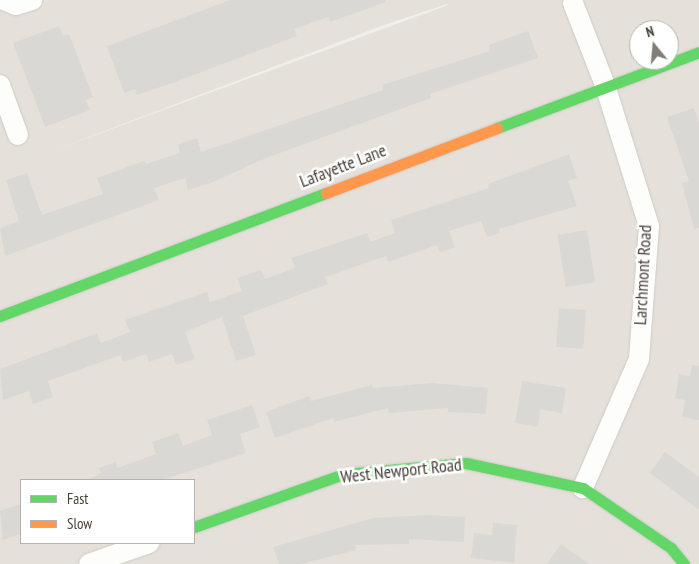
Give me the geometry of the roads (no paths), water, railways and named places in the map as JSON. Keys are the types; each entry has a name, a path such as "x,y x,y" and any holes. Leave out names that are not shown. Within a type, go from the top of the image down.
{"street":[{"path":"4,0 16,5 32,0"},
{"name":"Larchmont Road","path":"573,3 605,85 649,226 638,359 583,488"},
{"name":"Lafayette Lane","path":"0,316 605,85 699,52"},
{"path":"0,85 18,135"},
{"name":"West Newport Road","path":"195,527 344,474 466,463 583,488"},
{"path":"583,488 671,548 684,564"},
{"path":"89,564 146,544"}]}
